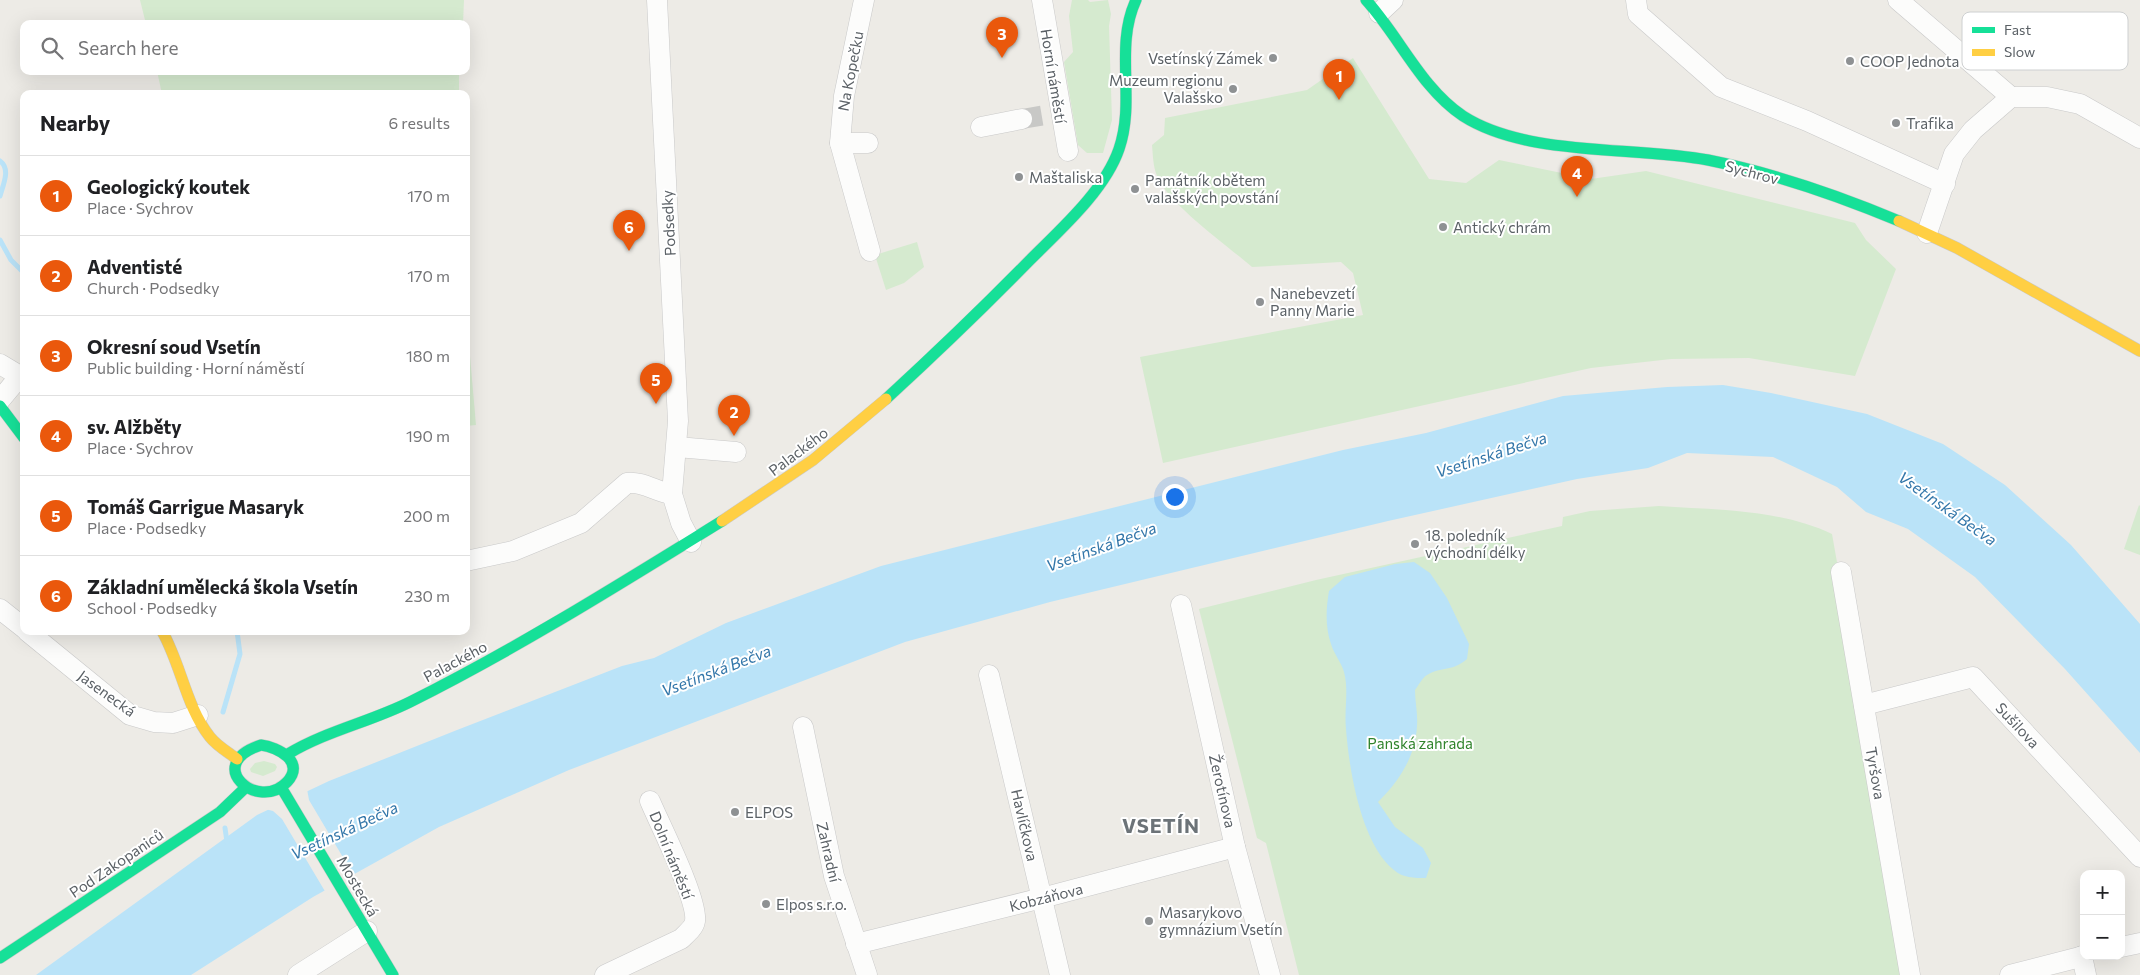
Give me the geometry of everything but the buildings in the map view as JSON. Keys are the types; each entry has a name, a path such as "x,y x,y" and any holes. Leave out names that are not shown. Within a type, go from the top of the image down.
{"street":[{"name":"Podsedky","path":"657,0 677,447 672,494 681,523 690,542"},
{"name":"Na Kopečku","path":"864,0 844,96 840,143 870,251"},
{"name":"Horní náměstí","path":"1042,0 1053,114 1068,151"},
{"name":"Palackého","path":"288,754 312,740 384,713 451,680 566,617 690,542 798,470 869,414 969,322 1092,195 1114,161 1126,126 1126,31 1129,16 1136,0"},
{"path":"1636,0 1638,14 1721,87 1807,121 1945,184"},
{"path":"1898,0 1962,55"},
{"name":"Sychrov","path":"1380,4 1429,86 1452,108 1480,125 1510,135 1546,141 1685,156 1731,166 1819,192 1927,233 2140,350"},
{"path":"1979,70 2010,97 2047,97 2080,104 2140,138"},
{"path":"1927,233 1954,154 1973,130 2010,97"},
{"path":"981,126 1022,119"},
{"path":"840,143 868,143"},
{"path":"0,364 20,375"},
{"path":"0,400 20,378"},
{"path":"0,406 20,433"},
{"path":"677,447 736,452"},
{"path":"470,560 514,551 581,523 627,483 640,483 656,491 672,494"},
{"name":"Tyršova","path":"1841,572 1910,975"},
{"name":"Žerotínova","path":"1181,605 1235,847 1270,975"},
{"path":"0,609 20,625"},
{"name":"Jasenecká","path":"32,635 130,714 154,722 173,723 198,715"},
{"path":"164,635 176,657 198,715 214,741 237,759"},
{"name":"Havlíčkova","path":"989,675 1060,975"},
{"name":"Sušilova","path":"1864,705 1974,677 2140,856"},
{"name":"Zahradní","path":"803,727 834,876 867,975"},
{"path":"262,745 277,747 288,754 293,770 284,790 263,792 245,788 234,774 237,759 247,749 262,745"},
{"name":"Pod Zakopaniců","path":"0,958 212,817 230,804 245,788"},
{"name":"Mostecká","path":"284,790 393,975"},
{"name":"Dolní náměstí","path":"605,975 681,939 695,922 688,892 650,801"},
{"name":"Kobzáňova","path":"856,944 1042,898 1235,847"},
{"path":"298,975 367,931"},
{"path":"2125,946 2140,942"},
{"path":"2010,975 2084,962"}],"green space":[{"path":"140,0 464,0 463,20 145,20"},
{"path":"1072,0 1088,0 1090,2 1108,0 1111,14 1109,26 1112,120 1103,153 1087,153 1078,145 1064,62 1073,52 1069,16"},
{"path":"1353,58 1429,179 1466,183 1499,160 1591,179 1646,171 1855,223 1866,240 1896,269 1855,376 1749,358 1671,359 1591,368 1163,463 1140,357 1363,315 1353,273 1341,262 1252,267 1186,212 1163,187 1157,176 1153,161 1152,145 1164,135 1165,118 1307,90"},
{"path":"158,75 459,75 459,90 161,90"},
{"path":"917,242 924,267 904,283 886,290 875,255"},
{"path":"470,356 476,425 470,426"},
{"name":"Panská zahrada","path":"1659,506 1769,515 1812,526 1832,534 1910,975 1299,975 1266,843 1257,838 1199,609 1316,580 1562,526 1563,517 1590,511"},
{"path":"2140,506 2140,555 2124,549"},
{"path":"264,761 275,764 277,767 275,771 263,776 251,772 250,769 255,763"}],"water":[{"name":"Vsetínská Bečva","path":"1723,385 1771,393 1867,414 1943,444 2005,485 2071,545 2140,624 2140,753 2065,669 1975,577 1908,529 1866,512 1837,487 1773,457 1687,453 1648,468 1577,479 1388,521 1050,602 905,642 569,770 439,827 313,897 191,975 36,975 257,815 329,781 622,666 654,658 726,623 881,566 1343,450 1426,433 1563,396 1667,387"},
{"path":"1414,562 1430,573 1447,598 1469,644 1467,659 1457,666 1432,672 1422,680 1415,690 1416,737 1410,758 1393,785 1378,802 1395,827 1423,848 1431,863 1426,878 1413,878 1397,873 1383,858 1373,843 1365,825 1350,764 1343,668 1331,644 1327,618 1329,591 1345,577 1395,564"}],"pier":[{"path":"307,789 309,800 354,876 326,893 282,819 273,811 265,809"}],"waterway":[{"path":"0,161 6,173 0,196"},
{"path":"0,240 11,260 20,269"},
{"path":"223,712 240,654 238,635"},
{"path":"225,828 227,842"}],"tunnel":[{"path":"1022,119 1046,115"}],"traffic: fast":[{"path":"886,399 959,331 1055,235 1081,208 1104,179 1119,149 1124,130 1126,112 1126,36 1136,0"},
{"path":"1366,0 1435,91 1463,116 1489,129 1518,138 1549,144 1679,156 1732,165 1805,186 1899,221"},
{"path":"0,406 20,433"},
{"path":"288,754 317,739 395,709 490,660 722,521"},
{"path":"261,745 282,752 292,762 292,775 287,782 275,790 262,792 250,789 241,782 236,773 236,763 244,753 261,745"},
{"path":"281,787 393,975"},
{"path":"0,958 220,812 245,788"}],"traffic: slow":[{"path":"1899,221 1957,248 2140,351"},
{"path":"722,521 813,460 886,399"},
{"path":"164,635 189,699 202,725 216,743 237,759"}],"place":[{"name":"Okresní soud Vsetín","path":"1002,58"},
{"name":"Vsetínský Zámek","path":"1273,58"},
{"name":"COOP Jednota","path":"1850,61"},
{"name":"Muzeum regionu Valašsko","path":"1233,89"},
{"name":"Geologický koutek","path":"1339,100"},
{"name":"Trafika","path":"1896,123"},
{"name":"Maštaliska","path":"1019,177"},
{"name":"Památník obětem valašských povstání","path":"1135,189"},
{"name":"sv. Alžběty","path":"1577,197"},
{"name":"Antický chrám","path":"1443,227"},
{"name":"Základní umělecká škola Vsetín","path":"629,251"},
{"name":"Nanebevzetí Panny Marie","path":"1260,302"},
{"name":"Tomáš Garrigue Masaryk","path":"656,404"},
{"name":"Adventisté","path":"734,436"},
{"name":"18. poledník východní délky","path":"1415,544"},
{"name":"ELPOS","path":"735,812"},
{"name":"Elpos s.r.o.","path":"766,904"},
{"name":"Masarykovo gymnázium Vsetín","path":"1149,921"}],"district":[{"name":"VSETÍN","path":"1161,825"}]}
